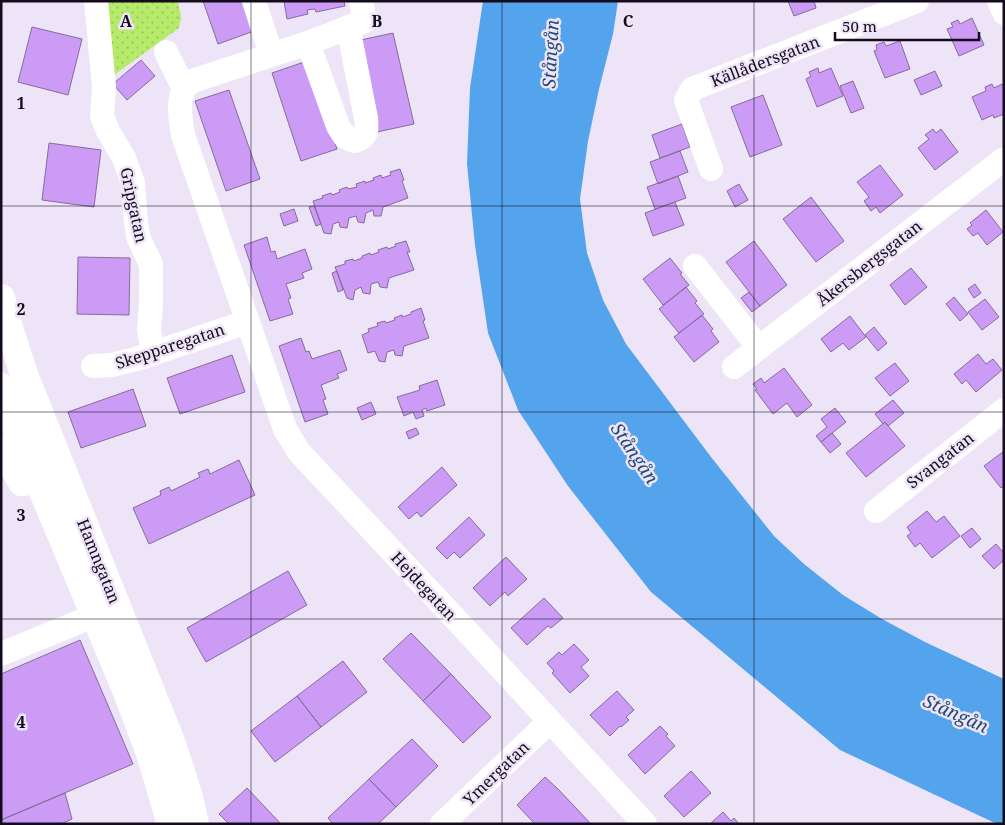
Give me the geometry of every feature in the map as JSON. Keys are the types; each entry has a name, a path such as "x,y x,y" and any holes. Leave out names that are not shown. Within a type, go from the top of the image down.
{"main road":[{"name":"Hamngatan","path":"1,298 25,376 106,611 127,692 150,752 171,824"},
{"name":"Hamngatan","path":"1,388 16,427 30,483 106,611 172,744 189,797 195,824"}],"street":[{"name":"Gripgatan","path":"96,1 104,87 102,116 108,131 124,158 133,183 139,239 150,264 151,304 149,330 153,353"},
{"path":"254,1 272,54"},
{"path":"247,322 183,134 180,108 184,89 192,81 308,43 365,21 361,1"},
{"name":"Källådersgatan","path":"711,169 686,100 692,89 917,1"},
{"path":"998,1 1004,13"},
{"path":"308,43 338,126 344,137 355,141 362,139 367,132 366,118 348,27"},
{"path":"166,52 184,89"},
{"name":"Åkersbergsgatan","path":"734,367 1004,159"},
{"path":"695,266 759,348"},
{"name":"Skepparegatan","path":"93,366 112,365 247,322"},
{"name":"Hejdegatan","path":"247,322 285,429 299,452 645,824"},
{"name":"Svangatan","path":"876,511 1004,410"},
{"path":"1,446 7,461 30,483"},
{"path":"1,654 106,611"},
{"name":"Ymergatan","path":"442,824 550,721"}],"green space":[{"path":"101,1 178,1 181,18 179,28 110,78"}],"water":[{"name":"Stångån","path":"483,1 618,1 613,34 588,141 580,199 587,253 603,300 626,344 711,457 774,536 804,564 843,595 925,642 1004,679 1004,824 997,824 840,750 651,592 568,486 518,410 488,333 475,245 467,164 470,88"}],"building":[{"path":"203,1 243,1 254,31 218,44"},
{"path":"284,1 344,1 345,6 316,12 315,9 307,10 308,14 287,19"},
{"path":"788,1 814,1 816,8 794,16"},
{"path":"972,18 984,45 959,56 947,29 953,27 951,23 958,20 960,24"},
{"path":"32,27 82,39 68,95 18,82"},
{"path":"393,33 414,124 377,132 356,41"},
{"path":"900,41 910,69 885,78 874,51 877,50 876,45 884,42 886,46"},
{"path":"141,60 155,76 127,100 113,84"},
{"path":"307,61 337,149 301,161 272,73"},
{"path":"818,68 819,73 831,68 843,96 817,107 806,79 811,76 809,72"},
{"path":"935,71 942,86 921,95 914,80"},
{"path":"853,81 864,108 851,113 840,86"},
{"path":"992,84 994,88 1002,84 1004,88 1004,114 994,118 993,115 982,120 972,97 986,91 985,87"},
{"path":"229,90 260,179 226,191 195,101"},
{"path":"763,95 782,145 750,157 731,107"},
{"path":"682,124 690,147 660,158 652,135"},
{"path":"933,129 936,133 941,129 958,152 935,170 918,148 929,139 925,135"},
{"path":"49,143 101,150 94,207 42,200"},
{"path":"680,151 688,172 658,184 650,162"},
{"path":"880,165 903,195 880,213 876,207 871,211 864,201 869,197 857,182"},
{"path":"400,169 408,198 383,207 381,216 374,216 373,210 366,213 364,223 358,222 356,216 349,218 347,228 340,227 339,222 333,224 331,234 324,233 313,201 331,193 332,195 340,192 339,190 347,187 348,189 357,187 356,184 374,180 373,178 381,175 382,178 391,175 390,172"},
{"path":"678,176 686,198 655,209 647,187"},
{"path":"739,184 748,200 735,207 727,191"},
{"path":"811,197 844,241 816,262 783,219"},
{"path":"675,202 684,225 653,236 645,213"},
{"path":"314,206 321,224 316,226 309,207"},
{"path":"294,209 298,221 284,226 280,214"},
{"path":"986,210 1003,232 987,245 978,233 973,236 967,229 972,225 970,223"},
{"path":"267,237 271,252 275,251 277,259 305,249 312,269 302,273 304,278 286,284 291,298 288,299 293,314 270,321 244,245"},
{"path":"406,241 410,252 407,252 414,270 389,278 387,288 380,287 378,282 371,284 370,294 363,293 361,287 355,290 353,300 347,298 335,267 345,264 345,261 353,259 354,261 362,258 362,256 370,253 371,255 379,252 378,250 387,247 388,249 396,246 395,244"},
{"path":"754,241 787,285 760,306 726,262"},
{"path":"78,257 130,258 129,315 77,314"},
{"path":"670,258 689,285 663,305 643,279"},
{"path":"911,268 927,287 905,305 890,285"},
{"path":"337,271 343,290 338,292 332,273"},
{"path":"975,284 981,293 974,298 968,289"},
{"path":"686,287 704,314 679,333 659,309"},
{"path":"749,292 760,306 752,312 741,298"},
{"path":"954,297 968,314 960,321 946,304"},
{"path":"985,299 999,317 982,330 968,312"},
{"path":"421,308 429,338 404,346 402,356 395,355 394,350 387,352 385,362 379,361 375,351 368,353 362,335 369,332 368,329 378,326 377,323 395,320 394,318 402,315 403,317"},
{"path":"702,315 713,329 711,331 719,342 694,362 674,337"},
{"path":"850,316 866,337 849,350 843,343 831,352 821,339"},
{"path":"874,327 887,343 878,351 865,335"},
{"path":"301,338 306,352 309,351 312,359 340,350 347,370 337,374 339,378 321,385 326,399 323,400 328,414 305,422 279,346"},
{"path":"978,354 986,364 993,359 1002,370 976,392 966,380 962,384 954,374"},
{"path":"232,355 245,392 180,414 167,378"},
{"path":"895,363 909,381 890,396 875,378"},
{"path":"784,368 812,405 797,417 787,403 773,414 755,390 757,389 753,384 761,378 764,383"},
{"path":"437,380 445,405 427,411 426,408 422,410 424,416 416,419 413,412 404,416 397,397 420,390 419,386"},
{"path":"133,389 146,426 81,448 68,412"},
{"path":"893,400 904,413 888,426 885,422 883,424 875,414"},
{"path":"371,402 376,414 362,420 357,408"},
{"path":"835,408 846,422 821,442 816,436 827,427 821,419"},
{"path":"885,422 905,446 866,477 846,453"},
{"path":"416,428 419,434 409,439 406,432"},
{"path":"832,433 841,444 830,453 821,442"},
{"path":"1004,451 1004,486 1001,488 984,466"},
{"path":"239,460 255,495 149,544 133,508 161,495 160,491 169,487 171,491 200,477 198,473 208,469 210,474"},
{"path":"442,467 457,485 421,517 417,512 409,519 398,507"},
{"path":"927,511 936,522 944,516 960,536 932,558 920,543 915,547 907,536 911,533 907,527"},
{"path":"469,517 485,535 460,558 454,552 447,559 436,548"},
{"path":"972,528 981,539 970,548 961,536"},
{"path":"996,544 1004,553 1004,560 994,569 982,556"},
{"path":"506,557 527,579 508,596 505,592 490,606 473,588"},
{"path":"288,571 307,605 206,662 187,628"},
{"path":"544,598 563,618 551,628 548,626 527,645 511,628"},
{"path":"411,633 451,674 423,701 383,659"},
{"path":"80,640 133,764 1,820 1,674"},
{"path":"574,644 589,660 581,667 589,676 570,693 552,673 554,671 547,663 559,652 562,655"},
{"path":"343,661 367,692 321,727 297,696"},
{"path":"451,674 491,717 463,743 423,701"},
{"path":"617,691 634,710 626,717 629,720 610,736 590,715"},
{"path":"297,696 321,727 275,762 251,731"},
{"path":"660,726 668,734 666,736 675,746 645,774 628,755"},
{"path":"412,739 438,766 396,807 369,779"},
{"path":"691,771 711,793 684,817 664,796"},
{"path":"545,777 591,824 535,824 517,805"},
{"path":"369,779 396,807 378,824 333,824 328,818"},
{"path":"247,788 281,824 229,824 219,814"},
{"path":"65,793 72,819 61,824 1,824 1,820"},
{"path":"723,812 731,821 734,818 739,824 710,824"}]}
